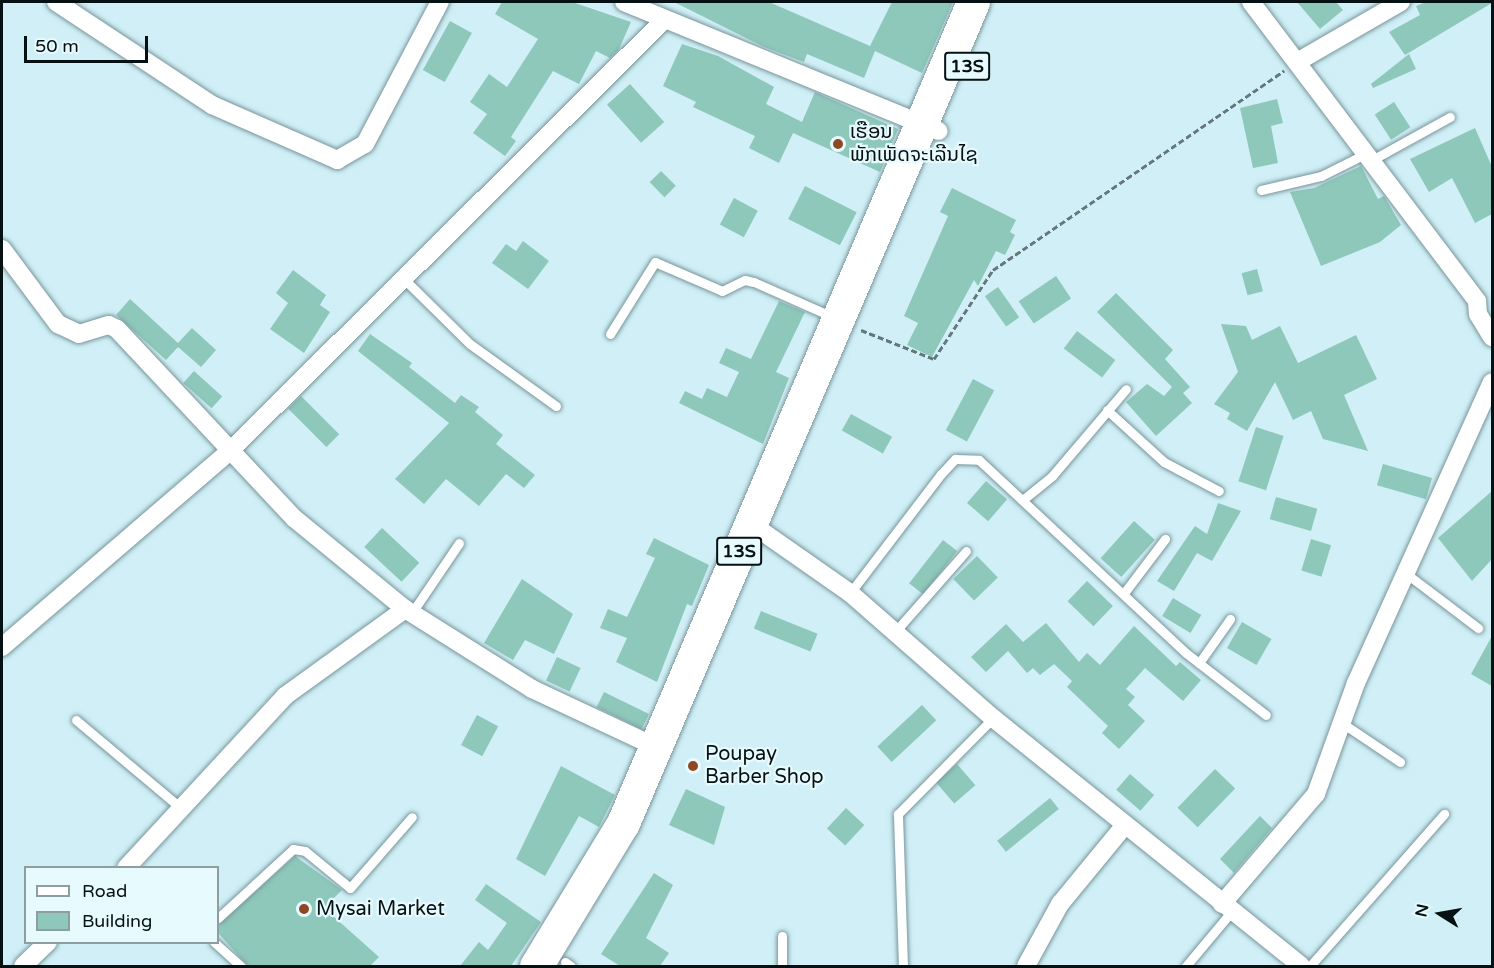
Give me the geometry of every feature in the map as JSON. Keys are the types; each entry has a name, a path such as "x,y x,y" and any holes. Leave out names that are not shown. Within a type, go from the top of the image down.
{"highway":[{"name":"13S","path":"558,965 643,817 760,529 850,325 930,128 973,2"},
{"name":"13S","path":"930,128 995,2"},
{"name":"13S","path":"558,965 656,747 760,529"}],"street":[{"path":"56,2 212,105 337,160 365,144 440,2"},
{"path":"624,2 930,128"},
{"path":"1251,2 1370,157 1485,298 1492,337"},
{"path":"1297,62 1401,2"},
{"path":"2,647 233,448 664,20"},
{"path":"2,249 58,324 79,334 109,325 117,329 233,448 295,519 409,610 532,689 656,747"},
{"path":"1226,908 1316,794 1342,723 1492,382"},
{"path":"760,529 850,593 893,634 993,718 1226,908 1301,966"},
{"path":"127,866 285,696 409,610"},
{"path":"1026,966 1060,904 1125,825"},
{"path":"23,966 46,944"}],"lane":[{"path":"1261,190 1321,176 1370,157 1450,117"},
{"path":"610,333 655,262 722,291 745,280 754,282 850,325"},
{"path":"403,278 470,344 556,406"},
{"path":"1025,498 1126,389"},
{"path":"1107,411 1164,462 1219,491"},
{"path":"850,593 956,459 979,460 1025,498 1199,663 1266,715"},
{"path":"1124,593 1166,539"},
{"path":"409,610 459,543"},
{"path":"893,634 966,551"},
{"path":"1408,575 1478,628"},
{"path":"1199,663 1230,619"},
{"path":"903,966 898,814 993,718"},
{"path":"76,720 181,808"},
{"path":"1342,723 1400,762"},
{"path":"1310,966 1444,814"},
{"path":"219,917 293,849 305,850 350,888 412,817"},
{"path":"1186,966 1226,908"},
{"path":"782,936 782,966"},
{"path":"216,944 241,966"}],"path":[{"path":"850,325 934,359 993,270 1297,62"}],"building":[{"path":"502,2 572,2 631,22 619,49 610,58 596,51 579,84 553,71 511,137 516,141 505,156 473,133 487,114 470,102 489,74 507,87 538,39 495,14"},
{"path":"674,2 769,2 870,46 892,2 953,2 922,73 875,51 864,78 807,54 804,62 764,47"},
{"path":"1297,2 1336,2 1343,10 1320,29"},
{"path":"1426,2 1492,3 1405,55 1389,32 1420,15 1416,6"},
{"path":"450,21 472,33 445,82 423,70"},
{"path":"682,44 718,56 774,87 766,104 802,122 815,92 898,129 880,172 793,133 779,163 749,148 755,136 693,107 696,102 663,86"},
{"path":"1409,54 1416,69 1373,88 1371,84"},
{"path":"630,84 664,122 641,143 607,105"},
{"path":"1277,99 1283,123 1271,126 1278,163 1253,168 1240,108"},
{"path":"1394,102 1410,127 1391,140 1375,115"},
{"path":"1475,128 1492,167 1492,214 1475,223 1452,178 1429,192 1410,159"},
{"path":"1361,166 1378,199 1384,196 1401,225 1380,242 1321,266 1290,192 1314,188"},
{"path":"661,171 676,186 665,197 650,182"},
{"path":"805,186 857,212 840,245 788,219"},
{"path":"952,188 1016,220 1010,232 1015,235 1005,255 996,251 978,286 974,280 932,357 907,345 918,323 904,316 948,216 940,212"},
{"path":"734,198 758,211 744,237 720,224"},
{"path":"523,241 549,261 528,289 492,263 506,244 516,251"},
{"path":"1257,269 1263,291 1247,295 1242,273"},
{"path":"293,270 326,295 320,305 330,312 304,353 270,329 288,303 276,293"},
{"path":"1056,276 1071,298 1034,324 1019,301"},
{"path":"998,287 1019,317 1006,326 985,296"},
{"path":"1116,293 1173,350 1165,359 1190,387 1183,393 1192,403 1156,436 1126,402 1147,384 1164,396 1172,387 1097,312"},
{"path":"130,299 178,343 192,328 216,350 201,367 178,347 166,360 116,315"},
{"path":"779,301 805,312 776,372 789,378 763,444 679,403 685,391 702,399 707,388 727,397 739,372 719,363 726,348 751,359"},
{"path":"1221,324 1246,326 1252,340 1280,326 1298,363 1356,335 1377,379 1344,395 1368,451 1323,439 1311,411 1293,420 1275,382 1247,431 1227,419 1230,413 1214,404 1238,372"},
{"path":"1077,331 1115,360 1102,377 1064,349"},
{"path":"370,334 412,363 409,367 455,403 461,395 479,407 475,412 503,435 496,444 535,475 524,488 506,474 479,506 446,479 424,504 395,479 449,423 358,351"},
{"path":"194,371 222,396 212,408 183,383"},
{"path":"973,379 994,390 967,441 946,430"},
{"path":"301,396 339,434 326,447 288,409"},
{"path":"851,414 892,437 883,453 842,431"},
{"path":"1256,427 1284,436 1266,490 1238,481"},
{"path":"1383,464 1432,478 1426,499 1377,485"},
{"path":"986,481 1007,499 988,521 967,503"},
{"path":"1492,491 1492,559 1472,581 1438,538"},
{"path":"1276,497 1317,509 1311,531 1270,519"},
{"path":"1218,503 1241,511 1212,561 1197,553 1174,591 1157,581 1195,526 1207,534"},
{"path":"1134,521 1155,540 1121,577 1101,558"},
{"path":"382,528 419,563 402,582 364,547"},
{"path":"654,538 709,565 692,606 687,604 657,682 616,662 627,638 600,628 608,609 627,617 655,558 646,554"},
{"path":"1311,539 1331,545 1321,577 1301,571"},
{"path":"943,540 957,551 923,594 909,583"},
{"path":"977,556 998,578 974,601 953,579"},
{"path":"522,579 573,614 554,654 525,640 513,660 484,643"},
{"path":"1087,581 1113,606 1093,626 1068,601"},
{"path":"1173,598 1201,615 1190,633 1162,616"},
{"path":"761,611 818,634 810,651 754,629"},
{"path":"1242,622 1271,639 1256,665 1227,648"},
{"path":"1046,623 1079,662 1087,653 1100,665 1134,626 1176,666 1180,662 1201,680 1183,701 1145,668 1126,689 1135,697 1128,705 1145,721 1119,749 1102,733 1108,726 1067,687 1072,681 1054,664 1040,675 1033,668 1027,673 1008,651 986,672 971,657 1006,624 1023,642"},
{"path":"1492,636 1492,686 1471,674"},
{"path":"557,657 581,668 570,692 546,681"},
{"path":"604,692 649,714 641,729 597,707"},
{"path":"922,705 936,720 892,762 877,747"},
{"path":"477,715 498,726 482,756 461,745"},
{"path":"957,764 975,785 954,804 936,782"},
{"path":"561,766 615,795 599,827 579,816 545,876 516,859"},
{"path":"1215,769 1235,788 1198,827 1177,808"},
{"path":"1130,774 1154,795 1140,811 1116,790"},
{"path":"686,789 725,807 714,845 669,825"},
{"path":"1050,798 1059,809 1006,852 997,841"},
{"path":"846,808 864,825 845,846 827,828"},
{"path":"1260,816 1272,828 1234,873 1220,859"},
{"path":"295,856 342,890 324,908 379,957 370,966 248,966 219,934 219,924"},
{"path":"654,873 673,885 646,938 669,953 660,966 620,966 601,954"},
{"path":"486,884 541,922 511,966 460,966 479,942 488,950 507,923 475,900"}],"place":[{"name":"ເຮືອນ ພັກເພັດຈະເລີນໄຊ","path":"838,144"},
{"name":"Poupay Barber Shop","path":"693,766"},
{"name":"Mysai Market","path":"304,909"}]}
